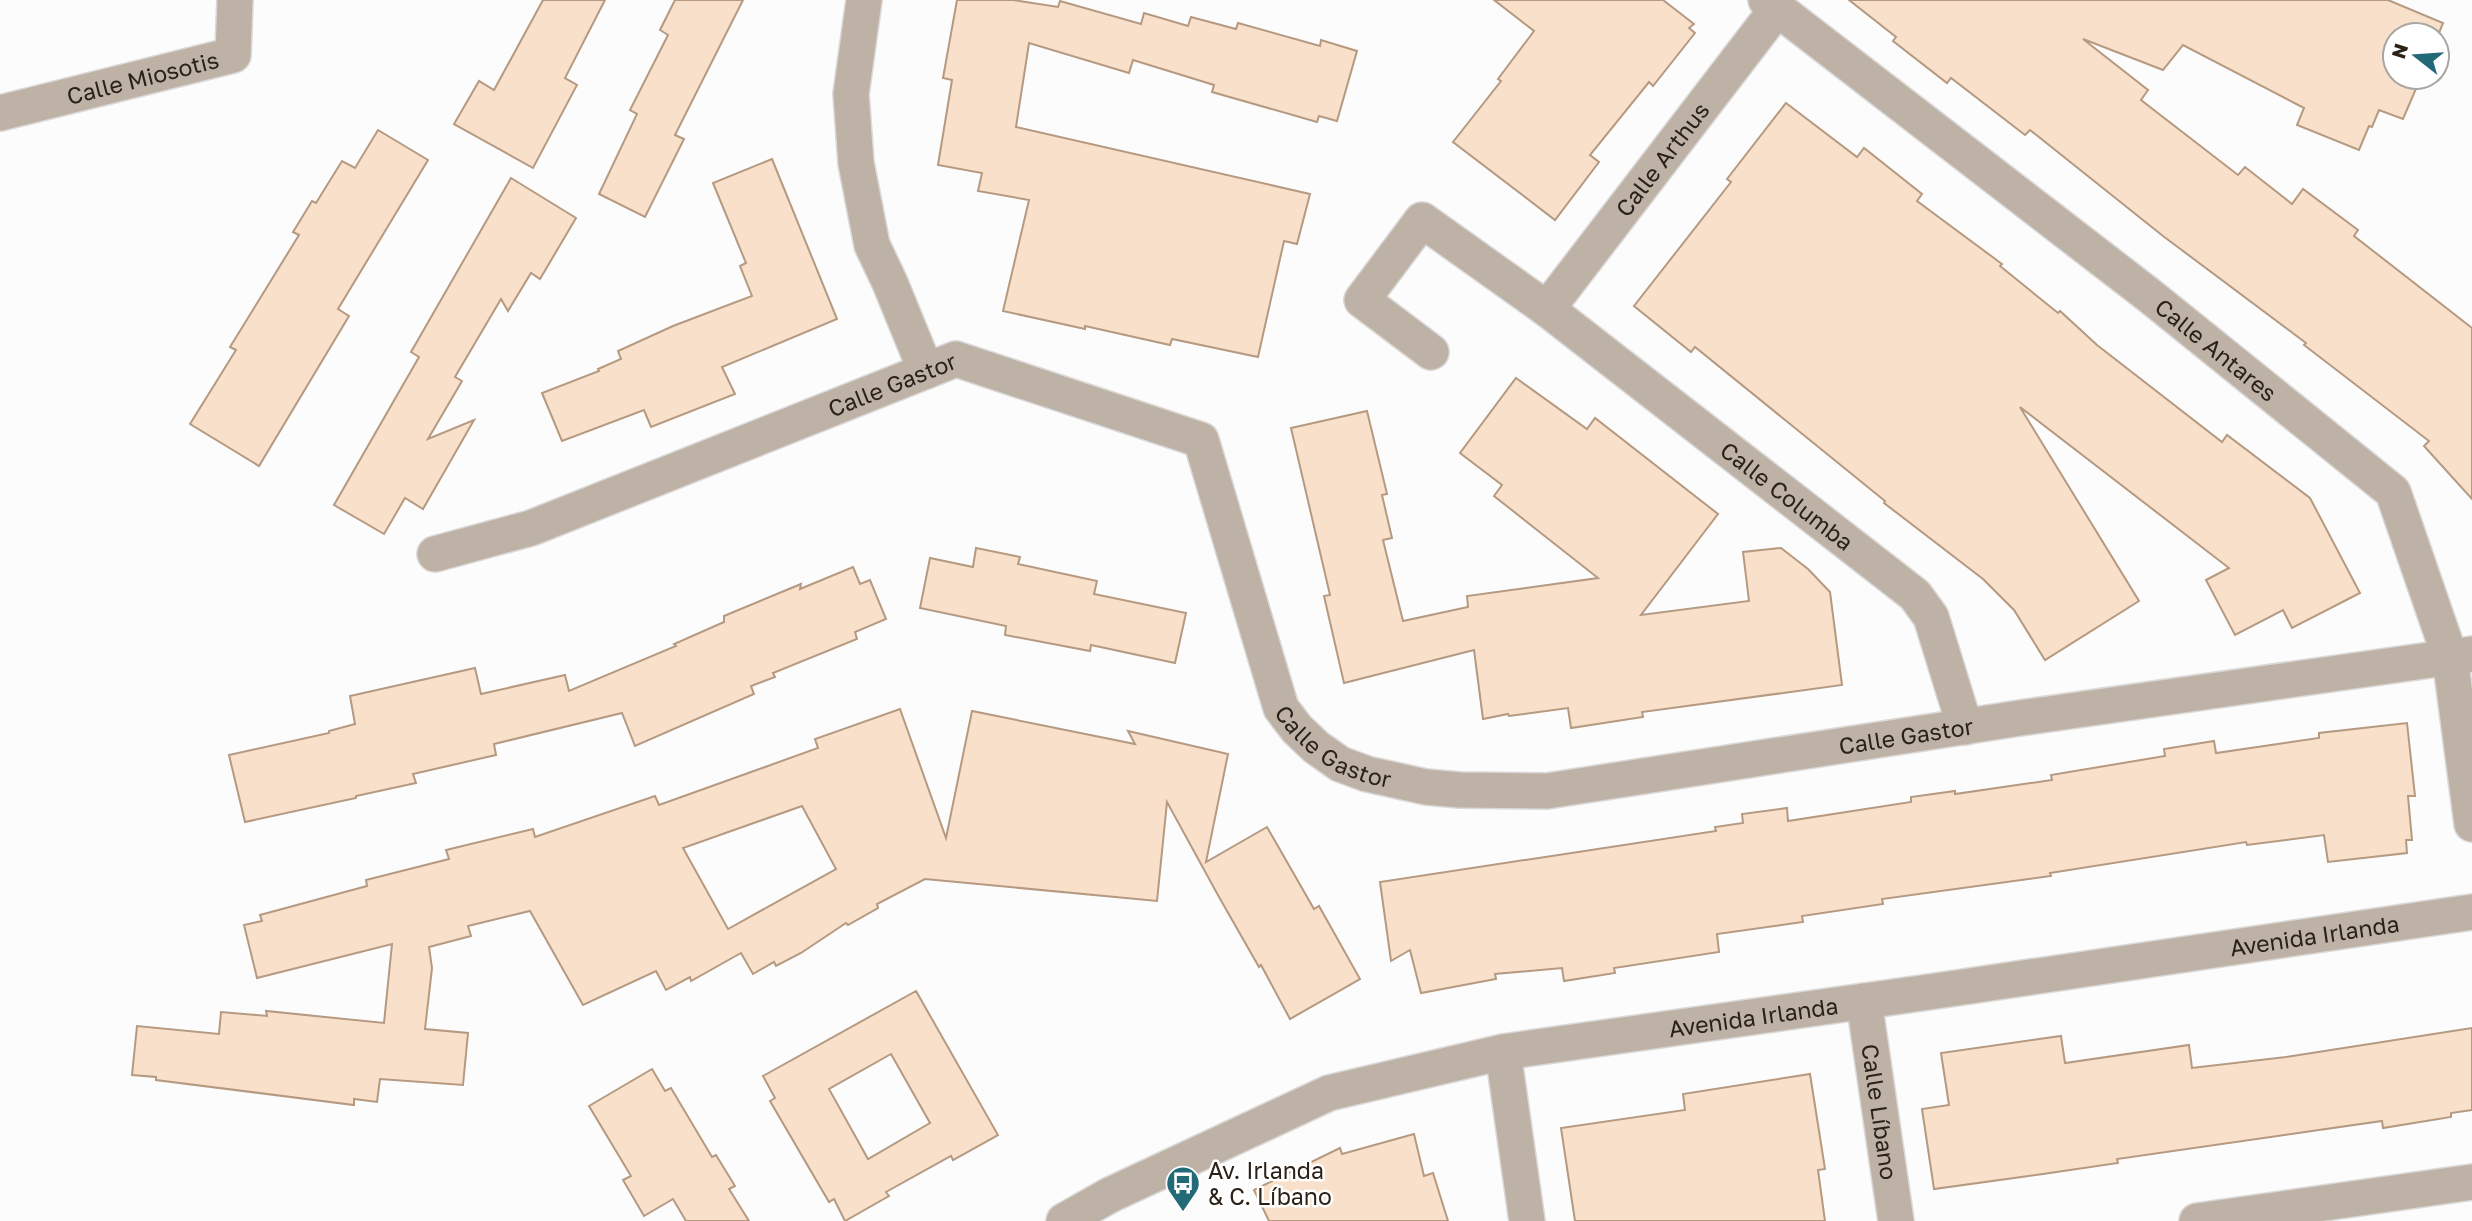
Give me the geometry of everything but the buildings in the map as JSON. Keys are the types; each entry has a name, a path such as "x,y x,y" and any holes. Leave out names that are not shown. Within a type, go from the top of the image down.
{"street":[{"name":"Calle Miosotis","path":"0,113 233,55 235,0"},
{"path":"864,0 851,94 856,163 872,245 926,371"},
{"name":"Calle Arthus","path":"1547,309 1772,5"},
{"name":"Calle Antares","path":"1772,5 2150,296 2393,492 2461,655 2472,824"},
{"name":"Calle Columba","path":"1431,352 1362,300 1422,219 1547,309 1914,595 1931,617 1965,727"},
{"name":"Calle Gastor","path":"435,554 531,528 956,359 1201,440 1281,708 1297,729 1340,764 1367,774 1426,787 1546,791 2461,655"},
{"name":"Avenida Irlanda","path":"1064,1221 1110,1195 1329,1093 1503,1052 2472,912"},
{"name":"Calle Líbano","path":"1864,1001 1896,1221"},
{"path":"1503,1052 1527,1221"},
{"path":"2197,1221 2472,1182"}],"place":[{"name":"Av. Irlanda & C. Líbano","path":"1183,1213"}]}
